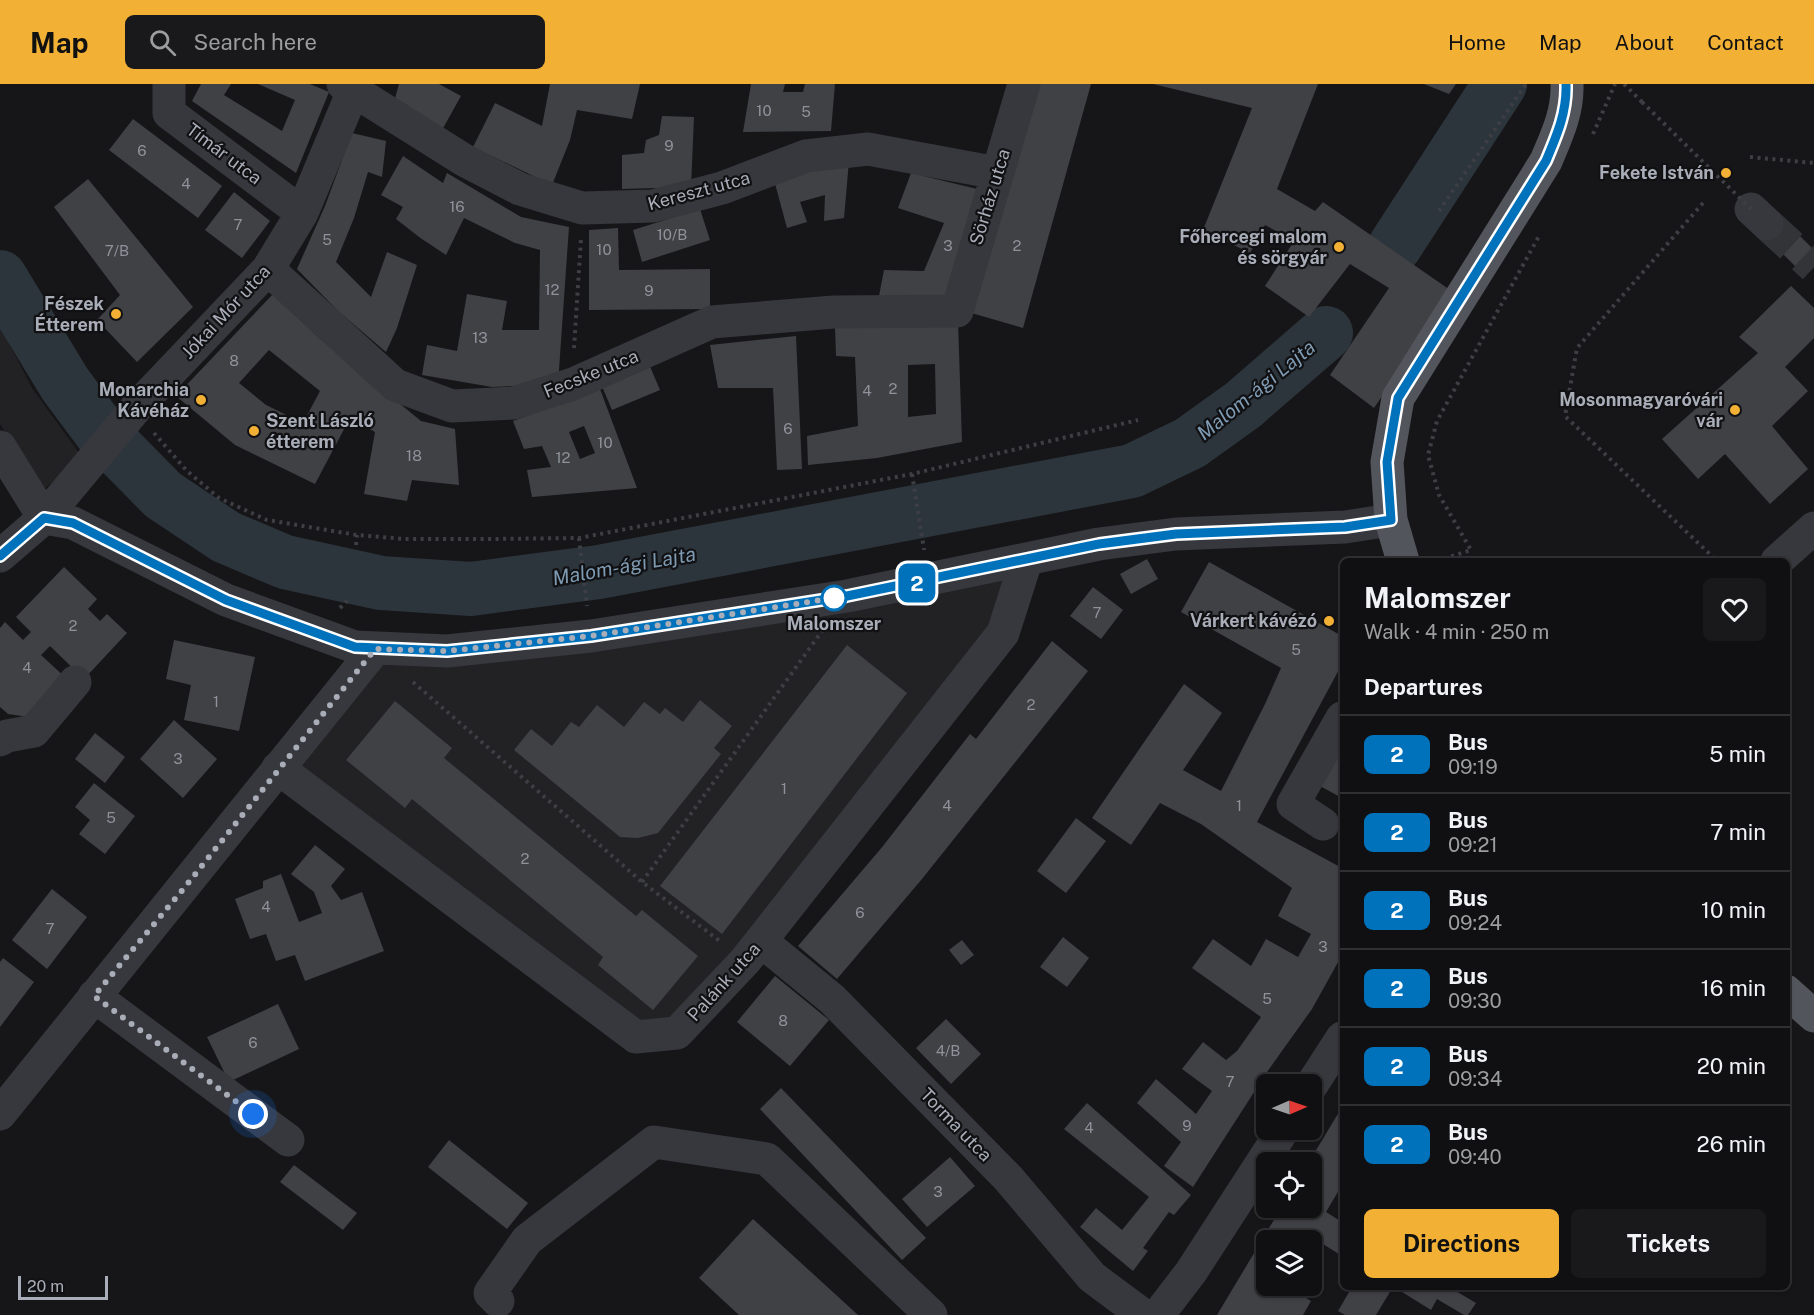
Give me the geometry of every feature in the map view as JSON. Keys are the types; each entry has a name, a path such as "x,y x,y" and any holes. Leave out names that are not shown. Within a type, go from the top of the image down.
{"main road":[{"path":"1402,558 1391,520 1387,462 1398,398 1546,161 1561,126 1567,101 1566,84"},
{"path":"1790,995 1814,1016"}],"street":[{"name":"Tímár utca","path":"169,84 169,113 302,213"},
{"name":"Sörház utca","path":"957,311 1024,84"},
{"name":"Jókai Mór utca","path":"0,556 44,518 135,428 268,269 302,213 351,86"},
{"name":"Kereszt utca","path":"351,86 464,160 520,189 582,208 653,206 722,188 807,156 868,149 997,173"},
{"name":"Fecske utca","path":"268,269 395,385 452,406 514,403 573,384 712,322 834,312 957,311"},
{"path":"0,447 44,518 73,523 226,600 355,647 375,649 447,651 591,636 847,596 1026,561 1099,544 1176,534 1345,527 1391,520"},
{"path":"1780,558 1814,528"},
{"name":"Palánk utca","path":"278,768 636,1037 677,1033 753,951 1003,633 1026,561"},
{"path":"0,1114 375,649"},
{"path":"0,740 7,735 34,731 75,682"},
{"path":"1323,824 1293,804 1340,722"},
{"name":"Torma utca","path":"753,951 832,999 1008,1178 1092,1277 1143,1315"},
{"path":"94,996 288,1140"},
{"path":"1319,1074 1340,1041"},
{"path":"1158,1315 1191,1272 1277,1140"},
{"path":"498,1301 490,1293 527,1240 654,1142 767,1159 931,1315"}],"path":[{"path":"1439,211 1526,84"},
{"path":"1589,142 1616,84"},
{"path":"1624,84 1759,216"},
{"path":"1750,157 1814,163"},
{"path":"1703,203 1577,348 1565,416 1714,558"},
{"path":"573,384 582,208"},
{"path":"1446,558 1471,550 1440,495 1428,455 1437,421 1544,229"},
{"path":"135,428 219,498 267,520 357,536 404,540 579,538 912,475 1138,420"},
{"path":"912,475 922,536"},
{"path":"356,545 357,536"},
{"path":"579,538 585,587"},
{"path":"642,882 847,596"},
{"path":"410,680 642,882 753,951"}],"shaded area":[{"path":"0,326 32,388 82,457 42,491 0,424"},
{"path":"1026,561 1003,633 677,1033 636,1037 278,768 375,649"}],"building":[{"path":"201,84 231,84 224,95 282,131 295,100 258,84 310,84 329,92 296,173 192,101"},
{"path":"399,84 439,84 461,96 442,130 394,102"},
{"path":"550,84 640,84 632,119 577,110 570,140 552,185 473,147 495,103 542,126"},
{"path":"751,84 785,84 783,92 803,92 805,84 835,84 831,131 743,132"},
{"path":"1038,84 1091,84 1023,328 968,312"},
{"name":"Főhercegi malom és sörgyár","path":"1153,84 1318,84 1277,189 1315,211 1323,202 1453,292 1374,408 1330,375 1389,288 1350,264 1309,317 1265,286 1294,241 1265,225 1250,253 1203,230 1252,108"},
{"path":"1424,84 1456,84 1449,94"},
{"path":"662,116 694,117 691,187 622,189 622,155 644,153 646,140 659,135"},
{"path":"133,119 222,186 198,218 109,150"},
{"path":"352,133 386,141 382,177 368,172 354,218 336,262 371,297 387,252 417,265 397,328 386,352 338,311 297,269 325,206"},
{"path":"403,156 443,183 447,173 521,217 569,227 558,384 492,387 422,375 427,345 457,351 467,294 507,301 502,330 539,330 540,250 515,243 464,218 446,255 419,237 396,219 403,207 381,195"},
{"path":"849,161 844,218 824,221 825,195 800,202 807,222 787,228 774,180"},
{"path":"911,173 977,189 946,302 878,301 884,270 924,271 944,223 898,208"},
{"path":"88,179 193,307 137,362 97,320 120,295 54,207"},
{"path":"234,192 270,221 242,258 205,230"},
{"path":"700,209 710,240 642,262 633,230"},
{"path":"1780,216 1814,250 1814,267 1805,276 1762,233"},
{"path":"618,228 619,270 710,269 710,309 589,310 589,230"},
{"path":"1791,286 1814,308 1814,338 1785,367 1808,391 1772,426 1808,469 1770,504 1725,454 1698,479 1662,439 1758,353 1739,337"},
{"path":"273,294 318,337 421,421 455,429 459,485 412,480 407,501 364,494 375,432 350,418 315,484 235,445 176,396","holes":["269,350 320,391 303,423 266,405 239,383"]},
{"path":"958,322 962,442 877,458 808,465 807,436 858,426 855,357 836,356 835,327","holes":["935,364 936,414 908,417 908,365"]},
{"path":"796,336 802,469 777,470 773,388 718,388 710,345"},
{"path":"649,364 660,390 612,410 601,384"},
{"path":"600,389 637,488 532,497 527,470 551,467 542,446 524,449 513,421","holes":["584,426 595,453 580,459 569,432"]},
{"path":"1147,559 1158,579 1131,594 1120,574"},
{"path":"1209,562 1340,635 1340,668 1257,822 1340,867 1340,959 1312,1009 1266,1074 1256,1074 1256,1089 1193,1187 1164,1166 1181,1142 1137,1103 1156,1079 1196,1114 1212,1091 1182,1069 1203,1042 1226,1060 1237,1051 1261,1017 1192,968 1213,939 1251,966 1266,939 1298,957 1311,934 1278,916 1292,888 1201,824 1160,803 1131,845 1092,818 1184,684 1222,713 1183,770 1221,791 1281,668 1181,612"},
{"path":"64,567 97,599 88,609 100,621 107,614 127,633 84,679 50,646 41,655 68,680 35,718 8,714 0,707 0,628 5,622 23,640 31,632 16,617"},
{"path":"1093,587 1123,610 1101,639 1070,616"},
{"path":"174,640 255,657 239,731 184,720 191,685 166,679"},
{"path":"1052,641 1088,671 922,879 837,979 798,946 883,846 970,734 976,739"},
{"path":"847,645 907,693 722,934 660,886"},
{"path":"700,700 732,726 714,748 721,754 658,833 638,838 620,837 514,750 531,729 552,746 571,722 579,727 597,705 624,727 644,702 660,714 665,708 683,722"},
{"path":"395,701 452,748 444,758 636,916 642,910 698,956 653,1010 598,965 603,957 412,799 405,808 346,760"},
{"path":"174,720 217,759 183,798 140,759"},
{"path":"95,733 125,757 105,783 75,759"},
{"path":"1340,748 1340,797 1320,786"},
{"path":"94,783 135,816 105,854 79,834 90,820 75,807"},
{"path":"1076,818 1106,841 1066,893 1037,871"},
{"path":"315,845 345,869 331,886 341,900 362,892 384,951 305,981 295,955 276,961 266,934 250,939 235,899 263,888 263,881 281,874 299,922 322,913 314,892 291,874"},
{"path":"52,889 87,917 47,969 12,940"},
{"path":"1063,937 1089,958 1067,987 1040,967"},
{"path":"962,940 974,955 961,965 949,950"},
{"path":"3,958 34,982 0,1027 0,962"},
{"path":"775,976 829,1020 790,1066 737,1022"},
{"path":"278,1004 299,1049 229,1082 207,1037"},
{"path":"946,1019 981,1054 951,1084 916,1048"},
{"path":"781,1088 926,1238 902,1260 760,1109"},
{"path":"1087,1103 1191,1195 1174,1215 1169,1212 1143,1248 1148,1251 1133,1271 1080,1227 1096,1208 1122,1230 1149,1197 1064,1129"},
{"path":"1340,1110 1340,1188 1326,1212 1340,1221 1340,1255 1322,1243 1322,1230 1268,1230 1275,1218 1322,1218 1322,1152 1315,1152"},
{"path":"449,1140 528,1203 507,1229 428,1167"},
{"path":"950,1157 975,1186 927,1227 902,1199"},
{"path":"294,1165 357,1213 343,1230 280,1182"},
{"path":"753,1219 858,1315 739,1315 699,1278"},
{"path":"1256,1250 1256,1296 1303,1296 1311,1301 1303,1315 1217,1315"},
{"path":"1350,1290 1391,1290 1376,1315 1345,1315 1338,1311"},
{"path":"1399,1290 1454,1290 1476,1303 1468,1315 1464,1315 1437,1299 1431,1310"}],"waterway":[{"name":"Malom-ági Lajta","path":"1395,246 1500,84"},
{"name":"Malom-ági Lajta","path":"0,277 65,384 100,431 163,495 226,537 285,562 381,583 471,589 599,572 1132,471 1190,443 1243,405 1326,333"}],"tunnel":[{"path":"1767,224 1814,267"}],"bus line":[{"name":"2","path":"0,556 44,518 73,523 226,600 310,632 355,647 447,651 591,636 847,596 1026,561 1099,544 1176,534 1345,527 1391,520 1387,462 1398,398 1546,161 1561,126 1567,101 1566,84"}],"place":[{"name":"Fekete István","path":"1726,173"},
{"name":"Főhercegi malom és sörgyár","path":"1339,247"},
{"name":"Fészek Étterem","path":"116,314"},
{"name":"Monarchia Kávéház","path":"201,400"},
{"name":"Mosonmagyaróvári vár","path":"1735,410"},
{"name":"Szent László étterem","path":"254,431"},
{"name":"Malomszer","path":"834,598"},
{"name":"Várkert kávézó","path":"1329,621"}],"route":[{"path":"253,1114 94,996 185,887 375,649 447,651 591,636 834,598"}]}
